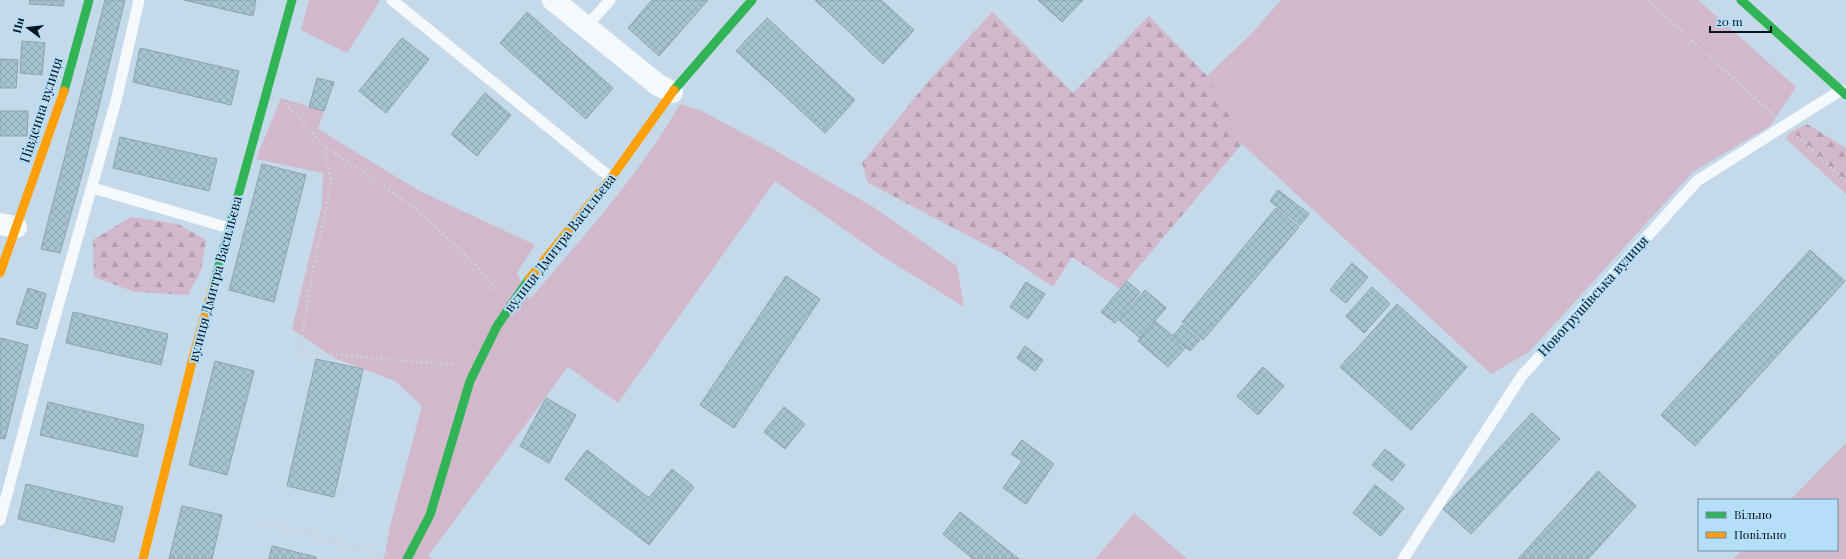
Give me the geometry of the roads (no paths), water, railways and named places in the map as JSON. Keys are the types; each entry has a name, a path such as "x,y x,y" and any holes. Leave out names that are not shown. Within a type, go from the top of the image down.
{"street":[{"name":"Південна вулиця","path":"0,273 8,226 59,107 89,0"},
{"name":"вулиця Дмитра Васильєва","path":"143,559 193,358 292,0"},
{"path":"553,0 658,85 672,92"},
{"name":"вулиця Дмитра Васильєва","path":"409,555 430,515 470,381 496,326 525,284 611,178 672,92 752,0"},
{"path":"1741,0 1844,92"}],"lane":[{"path":"0,520 42,363 93,188 116,101 139,0"},
{"path":"392,0 611,178"},
{"path":"586,27 610,0"},
{"name":"Новогрушівська вулиця","path":"1403,559 1521,377 1697,181 1844,92"},
{"path":"93,188 229,228"}]}
